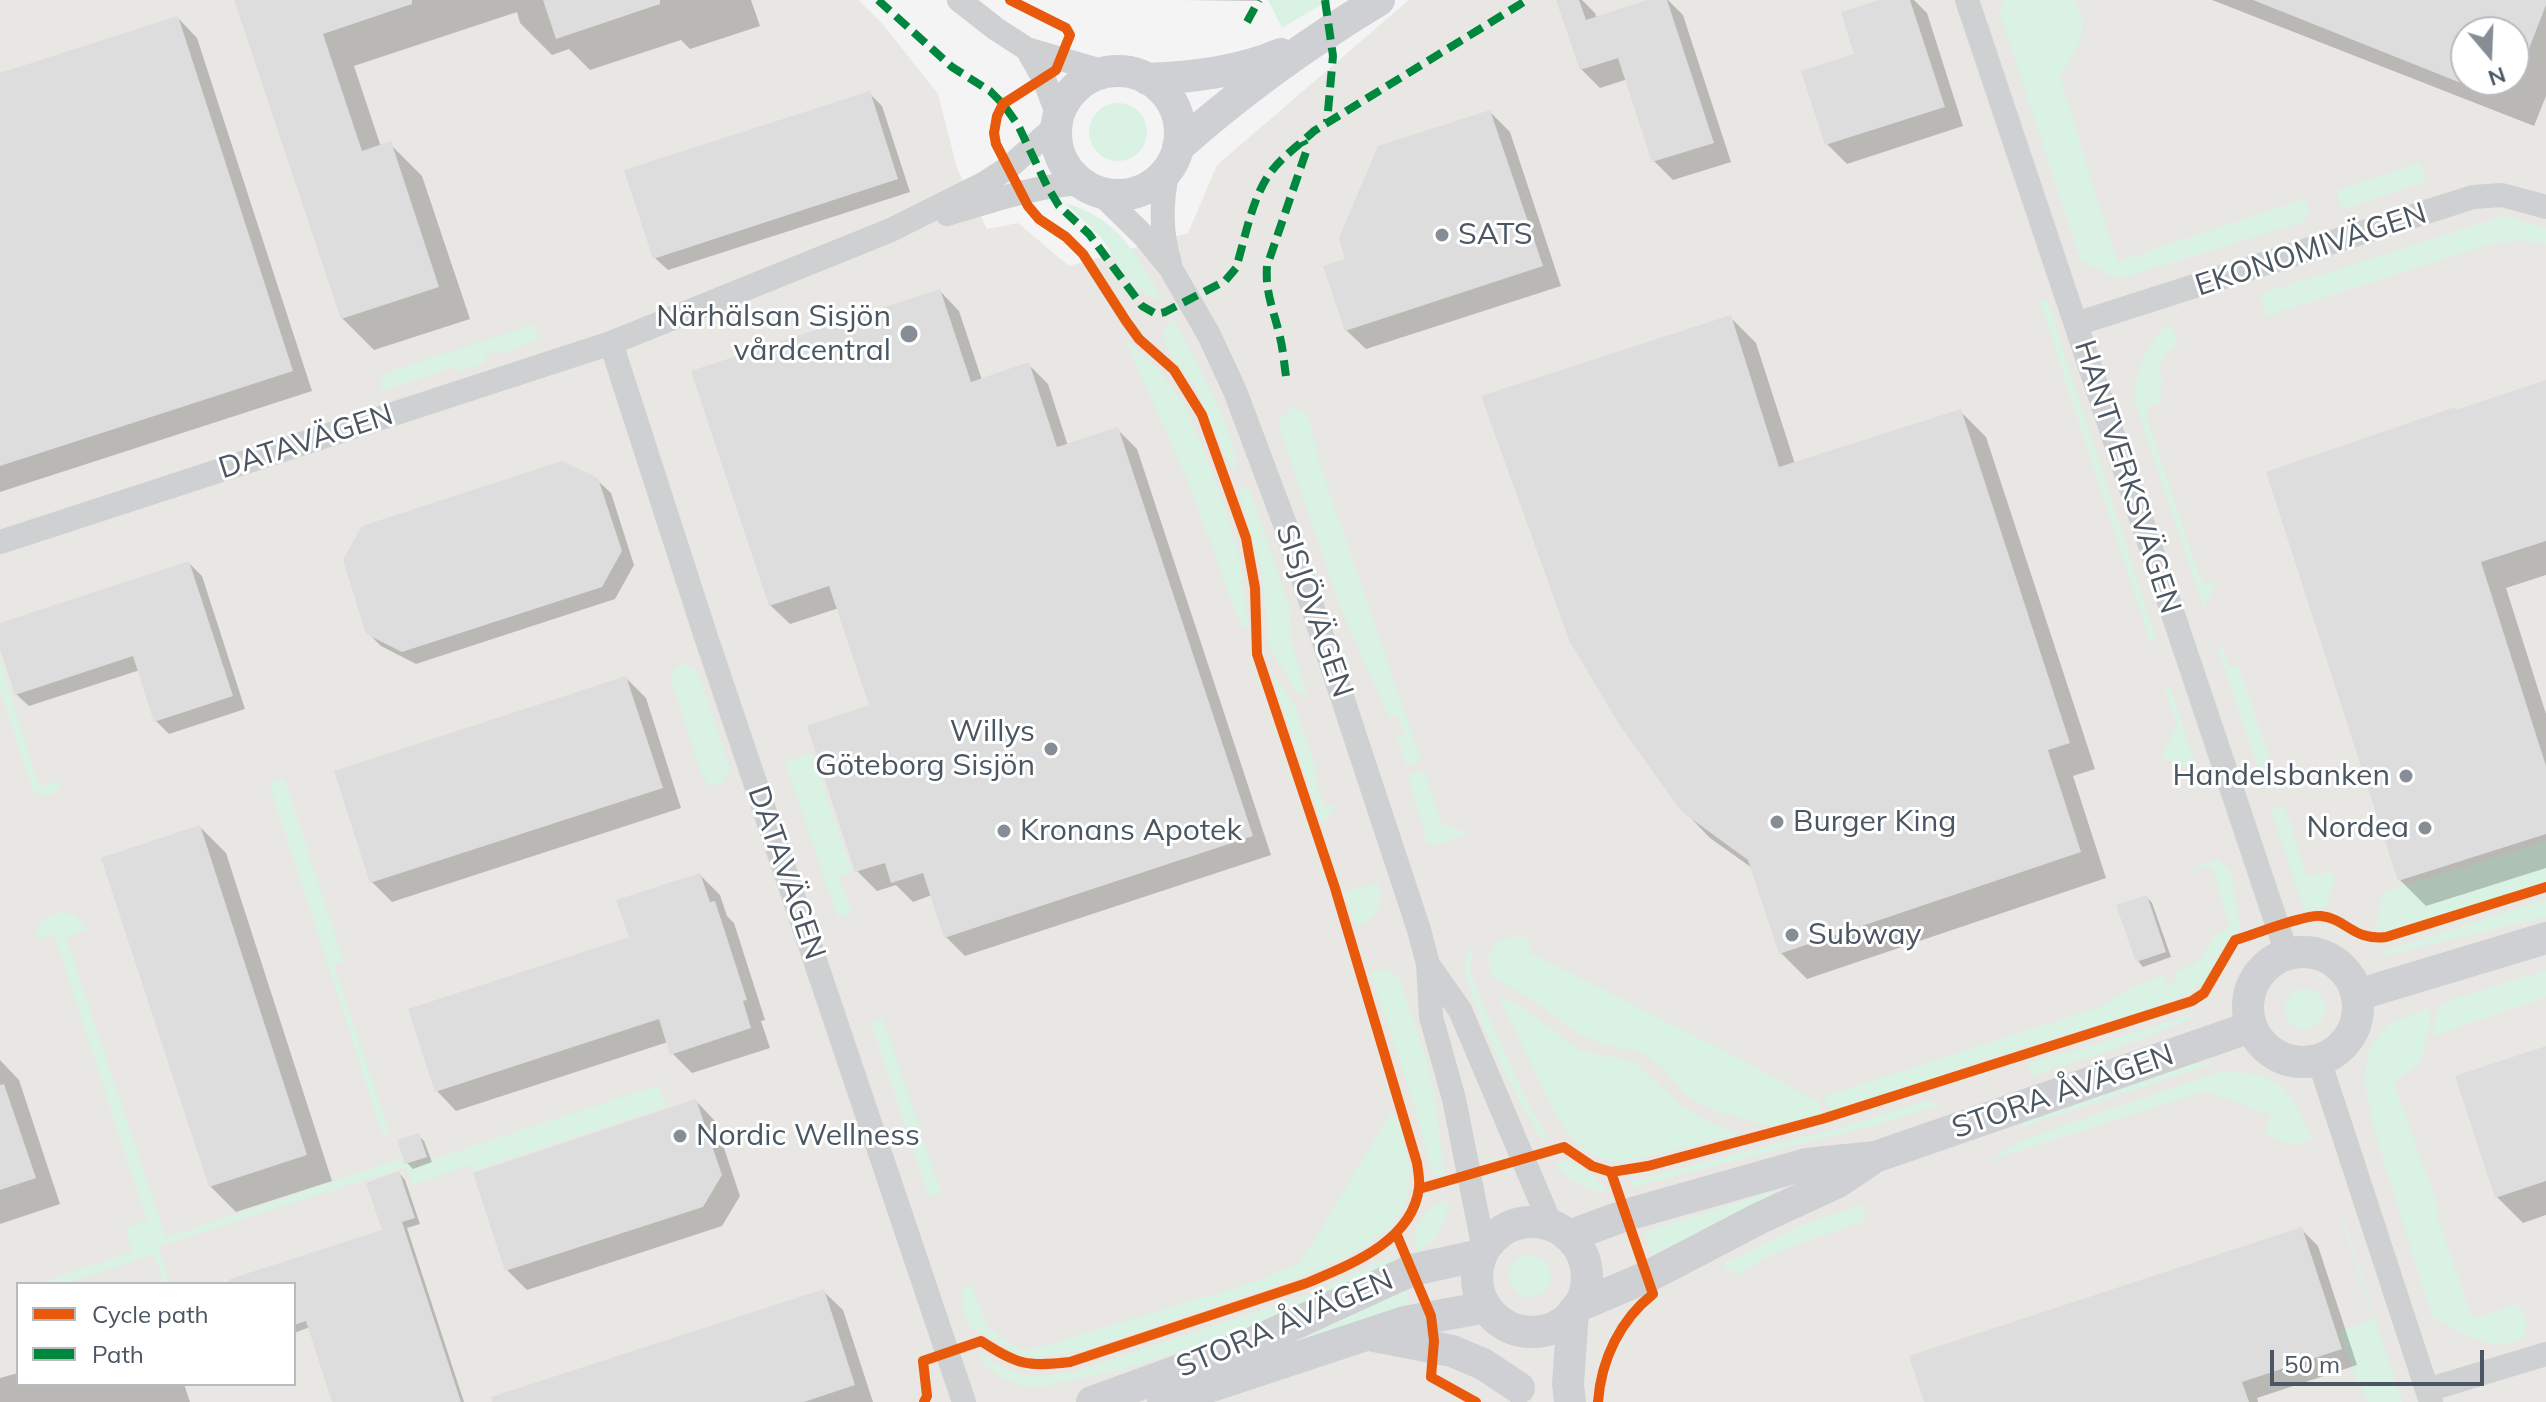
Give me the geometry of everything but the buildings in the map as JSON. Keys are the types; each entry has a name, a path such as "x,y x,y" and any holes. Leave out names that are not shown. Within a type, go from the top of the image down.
{"street":[{"name":"SISJÖVÄGEN","path":"959,0 1027,49 1105,72 1127,72 1147,79 1165,93 1179,124 1162,201 1161,226 1171,269"},
{"path":"1090,188 1132,194 1152,185 1173,158 1231,102 1310,42 1379,0"},
{"name":"HANTVERKSVÄGEN","path":"1967,0 2287,954"},
{"path":"1147,79 1228,70 1269,59 1310,42"},
{"name":"SISJÖVÄGEN","path":"1027,49 1044,79 1057,121 1057,145 1063,163 1145,237 1171,269 1209,335 1235,391 1286,527 1419,930 1428,964 1431,1017 1454,1099 1483,1252"},
{"path":"1057,121 1066,99 1079,84 1105,72"},
{"name":"DATAVÄGEN","path":"0,542 611,343 891,230 983,184 1008,168 1057,121"},
{"name":"DATAVÄGEN","path":"891,230 1020,192 1058,185 1090,188"},
{"name":"EKONOMIVÄGEN","path":"2076,324 2473,197 2502,195 2546,207"},
{"name":"DATAVÄGEN","path":"611,343 706,637 964,1402"},
{"path":"2357,995 2546,938"},
{"path":"2305,951 2323,955 2338,964 2350,978 2357,995 2358,1011 2350,1034 2334,1052 2319,1060 2287,1060 2271,1053 2251,1027 2247,1009 2249,991 2270,962 2287,954 2305,951"},
{"name":"SISJÖVÄGEN","path":"1428,964 1460,1010 1560,1230"},
{"name":"STORA ÅVÄGEN","path":"1092,1402 1246,1346 1412,1270 1483,1252 1492,1239 1513,1225 1525,1222 1560,1230 1807,1164 1875,1157 2251,1027"},
{"path":"2319,1060 2429,1396 2546,1354"},
{"name":"STORA ÅVÄGEN","path":"1163,1402 1418,1319 1491,1313 1518,1330 1542,1331 1564,1321 1576,1309 1838,1182 1875,1157"},
{"path":"1560,1230 1583,1257 1587,1269 1587,1282 1576,1309 1568,1384 1570,1402"},
{"path":"1483,1252 1477,1276 1478,1287 1522,1395"},
{"name":"STORA ÅVÄGEN","path":"1367,1335 1452,1351 1483,1364 1522,1395"}],"shaded area":[{"path":"0,0 858,0 881,22 938,94 957,168 987,229 1018,223 1069,266 1188,233 1217,165 1409,0 2546,0 2546,1402 0,1402"}],"green space":[{"path":"1268,0 1329,0 1282,28"},
{"path":"2003,0 2074,0 2080,11 2083,21 2080,39 2060,77 2117,262 2305,199 2310,213 2303,222 2119,279 2081,261 2000,15"},
{"path":"1118,103 1129,105 1138,112 1145,121 1145,143 1138,152 1129,159 1118,161 1107,159 1098,152 1091,143 1089,132 1091,121 1098,112 1107,105"},
{"path":"2420,163 2426,181 2343,209 2338,200 2338,190"},
{"path":"1065,203 1084,210 1113,228 1135,253 1163,300 1140,291 1126,277 1102,239"},
{"path":"2504,216 2546,228 2546,244 2521,241 2490,244 2267,316 2260,294"},
{"path":"2047,299 2156,639 2150,642 2040,302"},
{"path":"1173,318 1223,417 1236,456 1236,469 1231,468 1195,387 1167,349 1163,331"},
{"path":"534,324 540,339 500,354 497,351 485,356 485,363 459,372 457,366 382,391 381,377 394,370"},
{"path":"2167,324 2170,324 2178,344 2160,366 2163,384 2158,386 2163,401 2149,407 2146,415 2200,578 2206,584 2218,581 2204,607 2135,403 2136,382 2143,360"},
{"path":"1124,338 1161,372 1188,411 1223,501 1241,564 1248,625 1241,627 1187,479"},
{"path":"1292,407 1305,411 1310,422 1320,465 1420,757 1418,764 1406,765 1397,737 1405,735 1398,716 1389,717 1344,617 1280,430 1280,419"},
{"path":"1242,486 1250,491 1289,605 1292,642 1307,697 1296,691 1269,647 1262,574 1240,495"},
{"path":"2220,643 2230,668 2239,668 2276,778 2263,784 2218,648"},
{"path":"0,660 39,786 61,781 53,794 39,796 33,792 0,690"},
{"path":"681,664 694,668 700,676 730,770 722,783 715,786 707,783 701,774 671,679 671,672"},
{"path":"1275,676 1294,704 1324,807 1334,804 1335,808 1322,824 1273,678"},
{"path":"2170,687 2196,765 2188,769 2161,756 2177,725 2165,690"},
{"path":"812,753 852,872 839,878 852,913 839,917 785,762"},
{"path":"1417,771 1425,771 1442,825 1470,833 1435,845 1427,844 1409,779"},
{"path":"284,778 344,961 334,966 390,1133 383,1135 269,783"},
{"path":"2285,806 2307,877 2331,871 2335,880 2327,906 2308,912 2304,911 2271,810"},
{"path":"2546,841 2546,882 2406,928 2387,933 2376,930 2383,890"},
{"path":"2217,859 2230,870 2241,929 2223,948 2205,982 2194,991 2162,1005 1982,1061 1839,1111 1830,1111 1824,1096 2100,1007 2134,986 2164,975 2167,984 2177,981 2176,972 2193,965 2203,956 2214,936 2230,927 2212,866 2191,870"},
{"path":"1378,883 1378,910 1369,920 1356,927 1344,892"},
{"path":"2546,899 2546,917 2391,954 2382,955 2381,952"},
{"path":"74,914 87,929 66,938 166,1238 402,1158 404,1165 416,1165 658,1085 666,1107 472,1171 471,1165 413,1185 406,1167 159,1246 169,1282 163,1282 154,1255 68,1282 42,1282 132,1252 125,1229 147,1220 54,935 37,939 38,929 50,916"},
{"path":"1525,936 1531,942 1529,952 1812,1099 1818,1098 1823,1113 1771,1126 1715,1111 1688,1097 1660,1065 1643,1053 1580,1035 1528,997 1492,977 1489,954 1496,943 1502,939"},
{"path":"1473,946 1470,969 1482,1003 1528,1103 1547,1136 1545,1141 1542,1141 1504,1072 1483,1026 1464,971 1469,950"},
{"path":"1390,970 1400,980 1426,1058 1445,1176 1433,1176 1415,1108 1370,972"},
{"path":"2546,970 2546,997 2432,1036 2439,1007 2444,1002"},
{"path":"2305,989 2319,995 2325,1009 2319,1023 2305,1029 2291,1023 2285,1009 2291,995"},
{"path":"1498,995 1525,1009 1579,1050 1635,1062 1679,1104 1705,1120 1739,1134 1626,1162 1614,1162 1585,1150 1556,1116"},
{"path":"2429,1008 2430,1021 2422,1061 2394,1083 2440,1213 2437,1215 2472,1319 2518,1304 2527,1320 2525,1335 2515,1342 2503,1344 2478,1340 2432,1317 2372,1123 2364,1079 2369,1050 2389,1024"},
{"path":"2196,1013 2187,1020 2146,1037 2032,1076 2027,1063 2081,1049"},
{"path":"883,1019 941,1192 929,1197 872,1025 873,1021"},
{"path":"2215,1063 2022,1127 2022,1123 2188,1065"},
{"path":"2219,1072 2255,1075 2279,1085 2296,1106 2312,1138 2294,1144 2277,1140 2265,1133 2271,1115 2205,1091 1985,1162 2025,1139"},
{"path":"1927,1100 1941,1105 1876,1125 1632,1187 1630,1181 1839,1128"},
{"path":"1389,1116 1397,1116 1406,1152 1409,1187 1406,1199 1402,1211 1390,1227 1344,1258 1280,1284 1065,1354 1023,1355 969,1326 962,1307 961,1296 965,1286 972,1285 984,1319 995,1333 1026,1351 1258,1281 1301,1262"},
{"path":"1563,1160 1588,1172 1606,1192 1572,1180 1556,1165"},
{"path":"1772,1192 1775,1194 1655,1263 1644,1232"},
{"path":"1448,1200 1440,1231 1430,1243 1416,1251 1415,1234 1421,1219 1432,1208"},
{"path":"1862,1204 1865,1221 1800,1243 1765,1258 1741,1274 1722,1265 1798,1227"},
{"path":"2338,1218 2344,1221 2402,1402 2369,1402 2354,1374 2339,1332 2373,1320 2342,1221"},
{"path":"1530,1255 1545,1261 1551,1276 1545,1291 1530,1297 1515,1291 1509,1276 1515,1261"},
{"path":"1389,1257 1395,1261 1247,1330 1118,1371 1033,1388 1004,1379 981,1361 979,1355 1006,1369 1027,1375 1076,1371 1313,1293"},
{"path":"1403,1284 1413,1312 1271,1351"}],"marked path":[{"path":"878,0 952,67 990,91 1003,104 1018,125 1059,206 1089,234 1142,306 1156,314 1225,281 1236,268 1262,186 1284,158 1314,131 1527,0"},
{"path":"1247,22 1259,0"},
{"path":"1325,0 1333,56 1327,122"},
{"path":"1286,376 1269,293 1267,266 1307,149 1303,141"}],"cycle path":[{"path":"924,1402 927,1396 923,1361 981,1341 1014,1360 1033,1364 1070,1362 1324,1276 1359,1259 1392,1237 1414,1207 1419,1185 1417,1163 1335,888 1257,654 1255,588 1246,538 1202,415 1174,370 1139,339 1083,254 1066,237 1039,219 1028,206 996,144 994,133 1003,104 1056,70 1070,35 1066,28 1010,0"},
{"path":"1419,1189 1564,1147 1592,1166 1611,1172 1648,1166 1822,1119 2192,1001 2204,993 2235,940 2292,921 2321,916 2366,936 2386,937 2546,887"},
{"path":"1598,1402 1603,1371 1614,1342 1631,1316 1653,1294 1611,1172"},
{"path":"1396,1233 1431,1316 1434,1341 1431,1377 1476,1402"}],"place":[{"name":"SATS","path":"1442,235"},
{"name":"Närhälsan Sisjön vårdcentral","path":"909,334"},
{"name":"Willys Göteborg Sisjön","path":"1051,749"},
{"name":"Handelsbanken","path":"2406,776"},
{"name":"Burger King","path":"1777,822"},
{"name":"Nordea","path":"2425,828"},
{"name":"Kronans Apotek","path":"1004,831"},
{"name":"Subway","path":"1792,935"},
{"name":"Nordic Wellness","path":"680,1136"}]}
